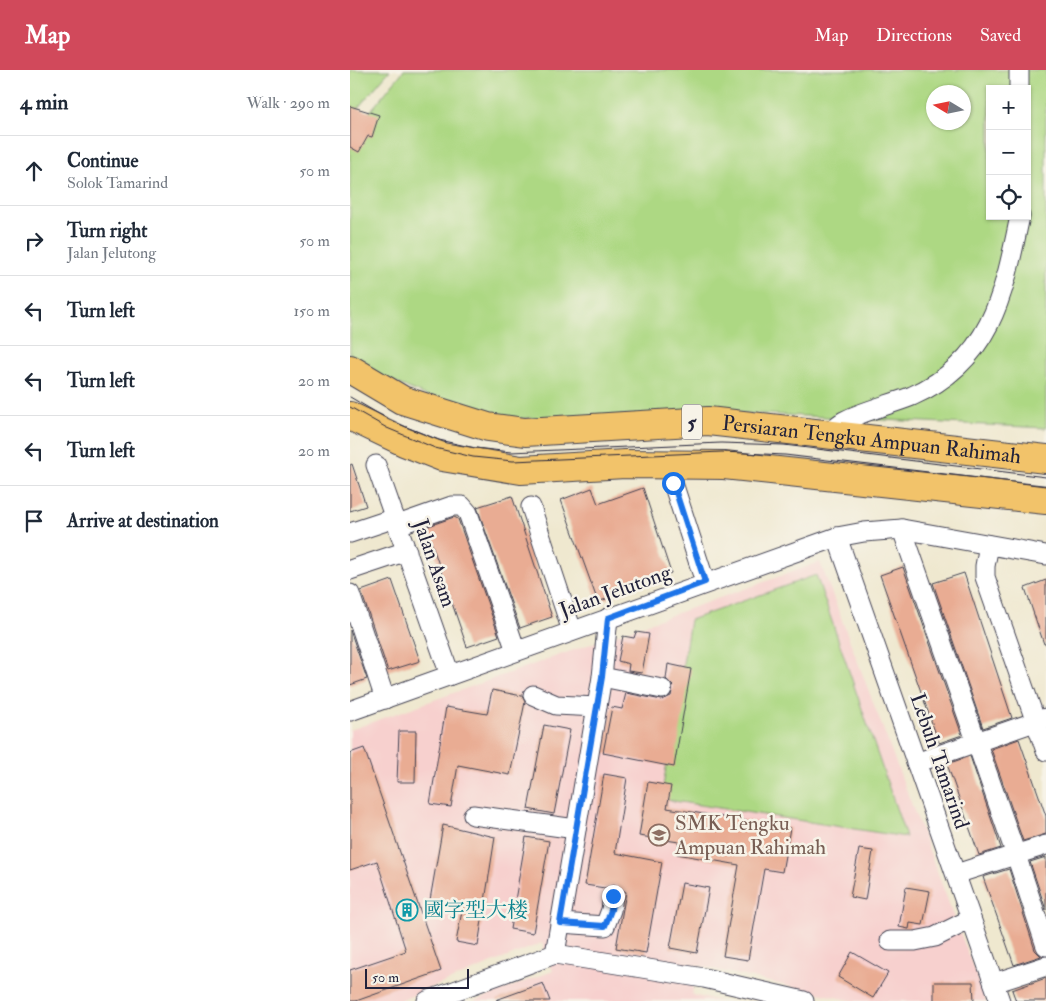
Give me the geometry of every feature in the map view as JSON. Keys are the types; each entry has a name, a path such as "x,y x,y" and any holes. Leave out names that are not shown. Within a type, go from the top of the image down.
{"highway":[{"name":"Persiaran Tengku Ampuan Rahimah","path":"350,370 402,400 488,427 516,431 708,421 826,436 1046,459"},
{"name":"Persiaran Tengku Ampuan Rahimah","path":"350,416 404,442 442,456 522,470 625,464 724,465 1046,500"}],"street":[{"path":"1019,70 1019,85"},
{"path":"826,436 843,422 922,392 947,375 974,351 993,318 1006,282 1019,220"},
{"name":"Jalan Asam","path":"376,465 450,675"},
{"path":"673,483 705,582"},
{"path":"350,533 452,506 462,506 468,513 516,651"},
{"path":"531,507 572,631"},
{"path":"902,529 1046,946"},
{"name":"Jalan Jelutong","path":"350,711 705,582 837,537 864,532 902,529 1046,555"},
{"name":"Lebuh Tamarind","path":"837,537 997,992"},
{"path":"989,545 985,577 1041,720 1046,751"},
{"path":"350,570 407,551"},
{"path":"350,594 356,635 385,699"},
{"path":"554,954 602,677 608,618"},
{"path":"602,677 662,689"},
{"path":"533,695 556,705 597,707"},
{"path":"916,763 1041,720"},
{"path":"473,815 576,829"},
{"path":"956,874 1046,845"},
{"path":"560,923 605,926 611,910 613,896"},
{"path":"890,941 915,941 935,937 971,919"},
{"path":"427,1001 554,954 704,978 804,1001"},
{"path":"997,992 1046,966"}],"shaded area":[{"name":"SMK Tengku Ampuan Rahimah","path":"820,562 986,1001 853,1001 696,965 692,995 720,1001 474,1001 553,971 542,943 399,1001 350,1001 350,730"}],"green space":[{"path":"350,70 390,70 351,116 350,115"},
{"path":"404,70 1046,70 1046,428 724,412 502,419 449,405 370,372 350,359 350,136"},
{"path":"816,575 906,837 661,799 690,620"}],"building":[{"path":"350,106 379,115 372,137 368,136 359,152 350,147"},
{"path":"352,464 366,506 350,511 350,465"},
{"path":"592,488 598,504 643,488 671,573 629,587 630,590 598,602 561,500"},
{"path":"512,496 552,617 520,628 477,507"},
{"path":"454,517 458,519 499,636 467,647 426,527"},
{"path":"903,567 962,735 939,743 880,575"},
{"path":"964,573 1012,718 983,728 933,583"},
{"path":"392,580 420,661 388,671 361,591"},
{"path":"1046,580 1046,644 1044,644 1025,588"},
{"path":"350,630 367,679 350,685"},
{"path":"636,632 649,634 642,673 628,671 629,664 618,661 623,636 634,638"},
{"path":"668,664 691,669 674,767 603,753 612,707 622,709 626,693 662,700 671,696 673,686 666,679"},
{"path":"492,690 522,696 525,702 510,775 458,765 451,807 430,804 446,707 487,714"},
{"path":"544,725 570,730 554,814 528,809"},
{"path":"399,731 416,731 415,782 397,782"},
{"path":"1019,739 1046,816 1046,834 1023,841 991,749"},
{"name":"國字型大楼","path":"364,748 441,971 356,1001 350,1001 350,970 406,951 377,861 350,870 350,753"},
{"path":"970,756 1001,848 979,855 947,764"},
{"path":"604,774 627,778 615,853 662,862 646,953 616,948 626,892 615,885 605,888 585,885"},
{"path":"648,782 671,786 667,808 790,828 782,872 764,869 748,960 723,956 739,865 677,854 679,842 639,836"},
{"path":"443,825 495,837 478,946 456,942 463,906 430,900"},
{"path":"526,837 549,841 533,933 510,929"},
{"path":"859,849 873,851 865,900 850,897"},
{"path":"1046,857 1046,910 1030,862"},
{"path":"1009,869 1035,950 1041,956 1014,965 983,877"},
{"path":"682,883 709,888 697,953 670,948"},
{"path":"906,887 930,891 923,925 910,923 909,929 899,927"},
{"path":"852,952 888,973 873,998 838,977"},
{"path":"1046,978 1046,1001 1016,1001 1012,990"},
{"path":"934,982 973,982 974,1001 934,1001"},
{"path":"543,983 550,1001 496,1000"}],"tram line":[{"path":"350,397 389,420 439,440 475,448 511,452 721,443 784,445 1046,477"},
{"path":"350,407 387,428 435,448 473,457 513,461 722,452 785,455 1046,486"}],"place":[{"name":"SMK Tengku Ampuan Rahimah","path":"659,835"},
{"name":"國字型大楼","path":"407,910"}],"route":[{"path":"613,896 608,923 605,926 560,923 602,677 607,644 608,618 705,582 673,483"}]}
